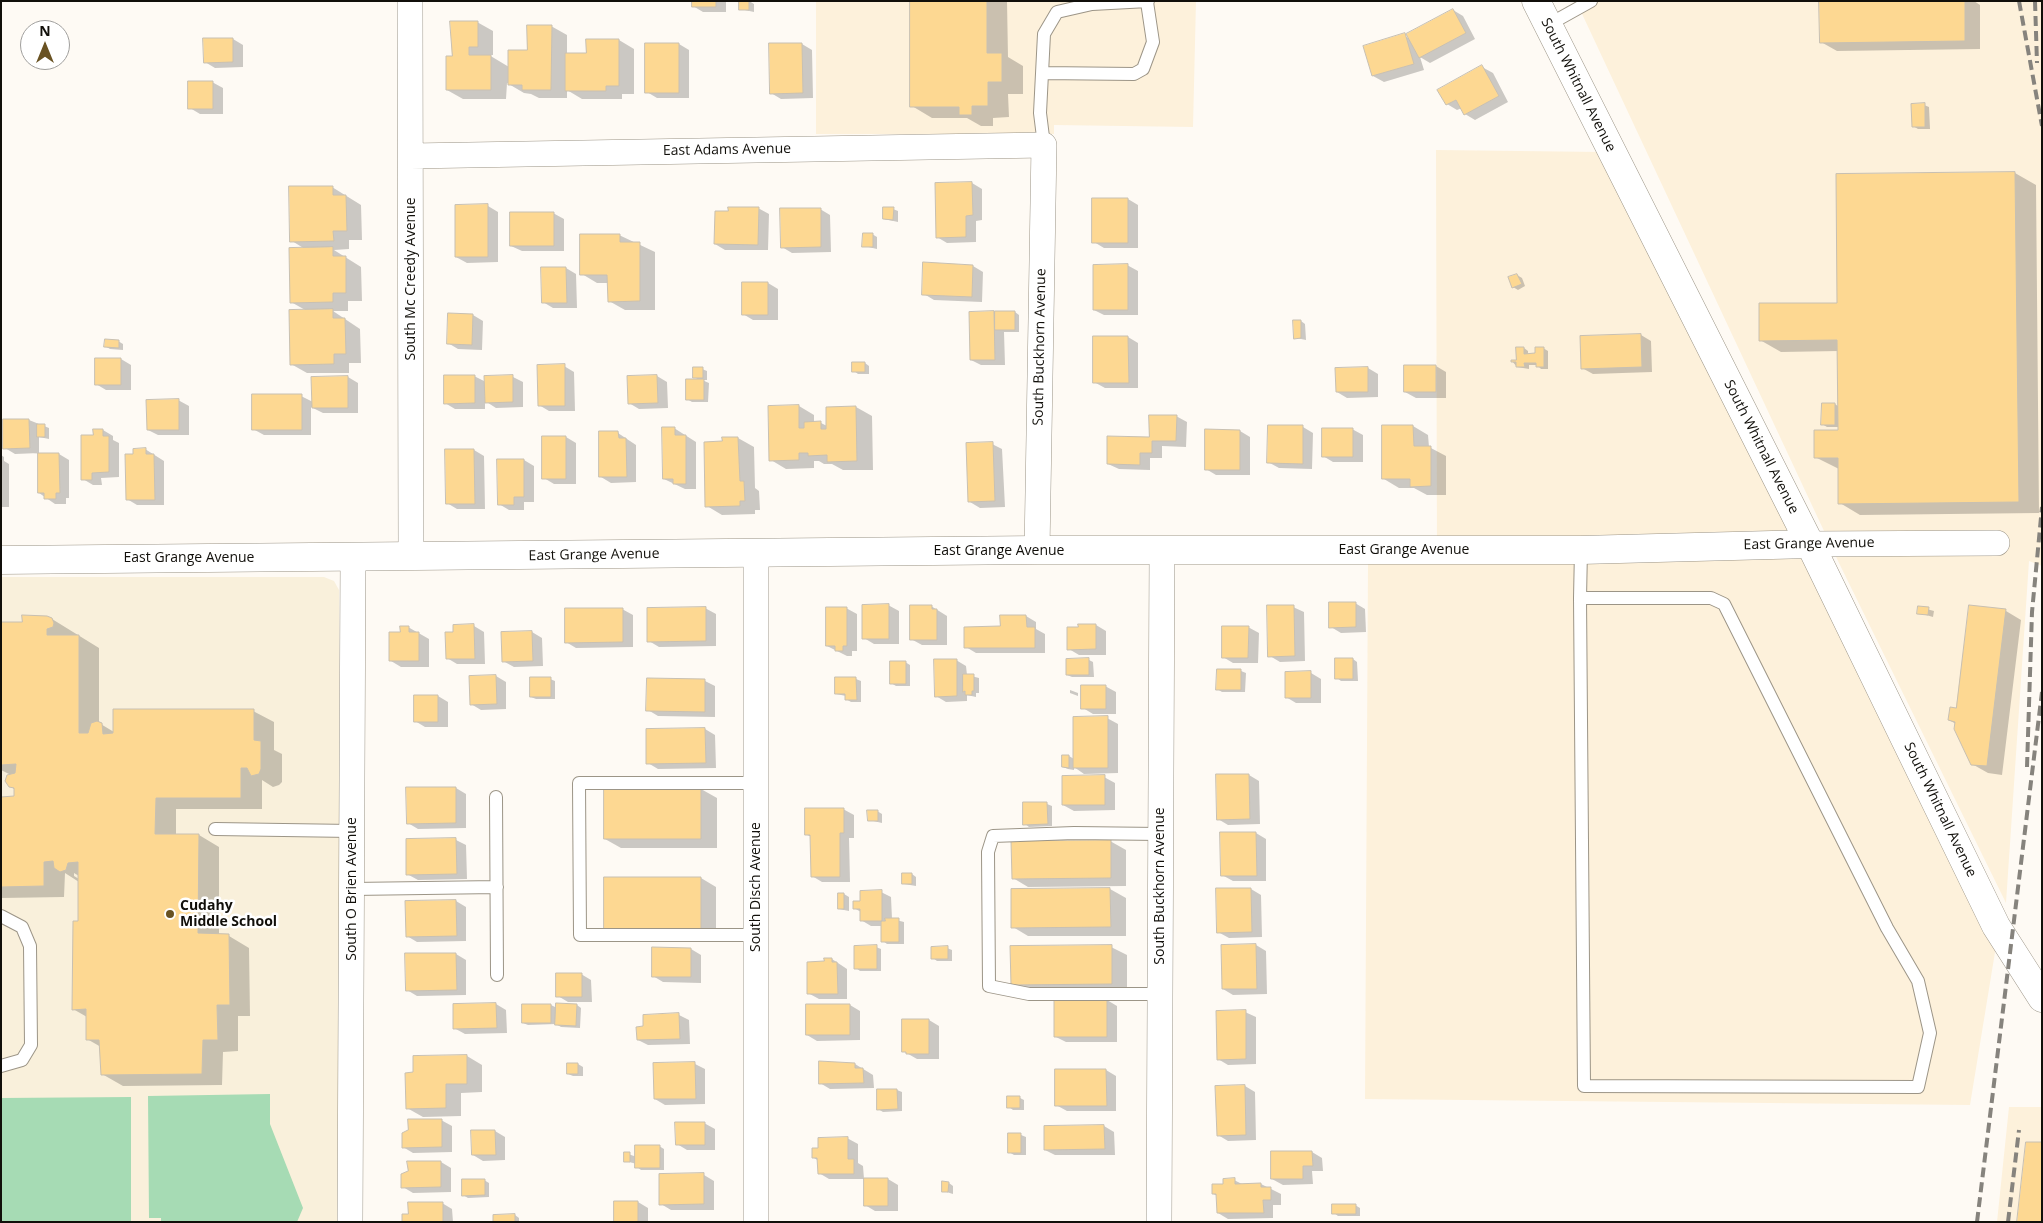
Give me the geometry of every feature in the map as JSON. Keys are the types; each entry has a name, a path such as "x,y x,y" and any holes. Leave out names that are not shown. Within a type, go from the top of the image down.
{"street":[{"name":"South Mc Creedy Avenue","path":"410,1 411,557"},
{"name":"South Whitnall Avenue","path":"1536,1 1810,544 1996,926 2042,998"},
{"name":"East Adams Avenue","path":"411,156 1044,144"},
{"name":"South Buckhorn Avenue","path":"1037,550 1044,144"},
{"name":"East Grange Avenue","path":"1,560 1037,550 1581,550 1810,544 1997,543"},
{"name":"South Buckhorn Avenue","path":"1159,1222 1162,550"},
{"name":"South Disch Avenue","path":"756,553 756,1222"},
{"name":"South O Brien Avenue","path":"350,1222 353,557"}],"lane":[{"path":"1548,25 1591,1"},
{"path":"1042,73 1134,74 1144,69 1152,42 1148,2 1092,4 1057,12 1044,34 1042,73 1040,114 1044,144"},
{"path":"1580,598 1711,598 1724,604 1887,928 1918,981 1930,1033 1918,1087 1584,1086 1580,598 1581,550"},
{"path":"756,783 579,783 579,792 580,935 756,935"},
{"path":"496,797 497,975"},
{"path":"215,829 352,831"},
{"path":"1159,994 1029,994 989,986 988,852 993,836 1074,833 1160,834"},
{"path":"352,889 497,887"},
{"path":"1,916 22,927 30,946 31,1046 22,1060 8,1066 1,1066"}],"shaded area":[{"path":"816,1 1196,1 1193,127 1054,125 1054,134 816,134"},
{"path":"1576,1 2042,1 2042,566 2029,561 2006,903 1839,563"},
{"path":"1436,150 1601,152 1997,940 1970,1105 1365,1099 1368,563 1437,561"},
{"name":"Cudahy Middle School","path":"1,577 324,577 334,581 339,590 339,1222 1,1222"},
{"path":"2009,1107 2042,1107 2042,1222 1997,1222"}],"green space":[{"path":"270,1094 270,1124 303,1208 297,1222 161,1222 161,1218 149,1218 148,1096"},
{"path":"131,1097 131,1222 1,1222 1,1098"}],"building":[{"path":"692,1 716,1 716,7 692,7"},
{"path":"739,1 749,1 749,10 739,10"},
{"path":"910,1 987,1 987,53 1002,53 1002,82 988,82 988,106 972,106 972,115 959,115 959,107 910,107"},
{"path":"1819,1 1965,1 1965,41 1820,43"},
{"path":"1453,9 1466,33 1419,58 1406,34"},
{"path":"450,21 478,21 478,47 469,47 469,55 491,55 491,90 446,90 446,56 452,56"},
{"path":"527,25 552,25 551,90 522,90 522,85 508,85 508,50 527,50"},
{"path":"1405,33 1414,64 1372,76 1363,46"},
{"path":"203,38 233,38 233,62 204,63"},
{"path":"586,39 619,39 619,86 606,86 606,91 565,91 565,53 586,53"},
{"path":"645,43 679,43 679,93 645,93"},
{"path":"769,43 802,43 803,93 770,94"},
{"path":"1482,65 1499,96 1464,115 1456,100 1446,105 1437,90"},
{"path":"188,81 213,81 213,109 188,109"},
{"path":"1925,103 1925,127 1912,127 1911,104"},
{"path":"2015,172 2019,502 1838,504 1838,458 1814,458 1814,430 1838,430 1837,340 1759,341 1759,303 1837,303 1836,174"},
{"path":"972,182 973,215 966,216 966,237 936,238 935,183"},
{"path":"289,186 333,186 333,195 346,195 347,231 333,231 334,241 290,242"},
{"path":"1092,198 1128,198 1128,243 1092,243"},
{"path":"488,204 488,257 455,257 455,205"},
{"path":"728,207 759,207 758,245 714,244 715,211 728,211"},
{"path":"883,207 894,207 893,220 883,219"},
{"path":"780,208 821,208 821,247 781,248"},
{"path":"510,212 554,212 554,246 510,246"},
{"path":"863,233 873,233 873,247 862,247"},
{"path":"580,234 620,234 620,242 640,242 640,301 608,302 607,275 580,275"},
{"path":"333,247 333,256 346,256 346,293 333,293 333,302 290,303 289,248"},
{"path":"923,262 973,265 972,297 922,295"},
{"path":"1128,264 1128,310 1093,310 1093,265"},
{"path":"541,267 566,267 567,303 542,303"},
{"path":"1517,274 1522,284 1512,288 1508,277"},
{"path":"742,282 768,282 768,315 742,315"},
{"path":"333,309 333,318 345,318 346,354 334,354 334,364 290,365 289,310"},
{"path":"994,311 995,360 970,360 969,312"},
{"path":"995,311 1015,311 1015,330 995,330"},
{"path":"448,313 473,314 472,345 447,344"},
{"path":"1293,320 1301,320 1301,338 1294,339"},
{"path":"1641,334 1642,367 1581,369 1580,336"},
{"path":"1093,336 1128,336 1129,383 1093,383"},
{"path":"105,339 119,340 119,348 104,347"},
{"path":"1516,347 1524,347 1524,354 1535,353 1535,347 1544,347 1544,367 1536,367 1536,363 1524,363 1525,367 1516,367 1516,362 1511,362 1511,360 1516,360"},
{"path":"95,358 121,358 121,385 95,385"},
{"path":"852,362 865,362 865,372 852,372"},
{"path":"565,364 565,406 538,406 537,365"},
{"path":"1404,365 1436,365 1436,392 1404,392"},
{"path":"693,367 703,367 703,378 693,378"},
{"path":"1368,367 1368,392 1336,392 1335,368"},
{"path":"444,375 475,375 475,403 444,404"},
{"path":"513,375 513,402 485,403 484,376"},
{"path":"657,375 658,403 628,404 627,376"},
{"path":"348,376 348,408 312,408 311,377"},
{"path":"686,379 704,379 704,400 686,400"},
{"path":"252,394 302,394 302,430 252,430"},
{"path":"179,399 179,430 147,430 146,400"},
{"path":"1822,403 1835,403 1835,425 1821,425"},
{"path":"799,405 799,428 804,428 804,422 821,421 821,429 826,429 826,407 856,406 857,461 827,462 827,455 808,456 808,453 799,453 799,460 769,461 768,406"},
{"path":"1149,415 1177,415 1176,441 1152,441 1152,453 1140,453 1140,465 1107,464 1107,436 1149,437"},
{"path":"3,419 29,419 30,448 3,449"},
{"path":"37,424 45,424 45,437 37,437"},
{"path":"1268,425 1303,425 1303,464 1267,463"},
{"path":"1382,425 1413,425 1414,446 1431,446 1431,486 1410,487 1410,479 1382,479"},
{"path":"662,427 675,427 675,435 686,435 686,484 673,484 673,479 663,479"},
{"path":"1322,428 1353,428 1353,457 1322,457"},
{"path":"93,429 103,429 103,436 109,436 109,472 92,473 92,480 81,480 81,435 93,435"},
{"path":"1205,429 1240,430 1240,470 1205,470"},
{"path":"599,431 618,431 619,438 626,438 627,477 599,477"},
{"path":"542,436 566,436 566,479 542,479"},
{"path":"722,437 738,437 740,481 744,481 745,501 740,501 740,506 705,507 704,442 722,441"},
{"path":"993,442 995,501 968,502 966,443"},
{"path":"146,448 146,454 154,454 155,500 126,500 125,454 133,454 133,449"},
{"path":"445,449 474,449 475,504 446,504"},
{"path":"38,453 59,453 60,493 56,493 56,499 44,499 44,493 38,493"},
{"path":"497,459 524,459 524,497 514,497 514,505 498,505"},
{"path":"1329,602 1356,602 1356,627 1329,628"},
{"path":"889,604 889,639 862,639 862,605"},
{"path":"910,605 932,605 932,609 937,609 937,640 910,640"},
{"path":"1267,605 1294,605 1295,656 1268,657"},
{"path":"1969,605 2006,609 1987,766 1971,765 1954,729 1955,722 1948,720 1950,707 1956,708"},
{"path":"1918,606 1929,607 1928,615 1917,614"},
{"path":"706,607 706,641 647,642 647,608"},
{"path":"826,607 847,607 847,646 843,646 843,651 835,651 835,646 826,646"},
{"path":"565,608 623,608 623,642 565,643"},
{"path":"22,615 52,618 53,627 47,629 47,635 79,635 79,733 88,733 91,723 97,721 102,723 103,734 113,733 113,709 254,709 254,740 261,741 261,769 259,774 251,776 247,768 241,768 241,798 156,798 155,834 199,834 198,933 229,934 230,1005 217,1005 218,1040 203,1040 202,1074 101,1075 99,1040 86,1040 86,1009 72,1010 73,921 78,921 78,862 68,863 66,870 60,872 54,868 53,861 44,862 44,886 1,887 1,797 14,796 14,788 9,787 5,781 7,775 15,773 16,764 1,765 1,622 22,622"},
{"path":"1000,615 1026,615 1027,627 1035,627 1035,648 964,648 964,627 1000,626"},
{"path":"474,624 475,659 446,659 445,632 453,632 453,625"},
{"path":"1078,624 1096,624 1096,649 1067,650 1067,627 1078,627"},
{"path":"400,626 409,626 409,632 419,632 419,661 389,661 389,632 400,632"},
{"path":"1222,626 1249,626 1248,658 1222,658"},
{"path":"532,631 533,661 502,662 501,632"},
{"path":"1089,658 1089,675 1066,675 1066,659"},
{"path":"1335,658 1353,658 1353,679 1335,679"},
{"path":"934,659 957,659 957,696 935,697"},
{"path":"890,661 906,661 906,684 890,684"},
{"path":"1217,669 1241,669 1241,690 1216,690"},
{"path":"1311,671 1311,698 1285,698 1285,672"},
{"path":"963,674 974,674 974,691 972,691 972,695 965,695 965,691 963,692"},
{"path":"496,675 497,704 470,705 469,676"},
{"path":"530,677 551,677 551,697 530,697"},
{"path":"835,677 856,677 857,700 845,700 845,694 835,694"},
{"path":"647,678 705,679 705,712 646,711"},
{"path":"1081,685 1106,685 1106,709 1081,709"},
{"path":"414,695 438,695 438,722 414,722"},
{"path":"1108,716 1108,768 1073,768 1073,717"},
{"path":"705,728 706,763 646,764 646,729"},
{"path":"1062,755 1069,755 1069,768 1062,767"},
{"path":"1216,774 1249,774 1250,819 1217,820"},
{"path":"1105,775 1105,805 1062,805 1062,776"},
{"path":"406,787 456,787 456,823 407,824"},
{"path":"604,787 701,787 701,839 604,839"},
{"path":"1023,802 1047,802 1048,824 1023,825"},
{"path":"805,808 844,808 844,833 840,833 840,877 811,877 810,835 805,835"},
{"path":"867,810 878,810 878,821 868,821"},
{"path":"1220,832 1256,832 1257,876 1221,876"},
{"path":"456,838 457,874 406,875 406,839"},
{"path":"1111,840 1111,878 1012,879 1011,841"},
{"path":"902,873 912,873 912,884 902,884"},
{"path":"604,877 701,877 701,930 604,929"},
{"path":"1110,888 1111,927 1011,928 1011,889"},
{"path":"1216,888 1251,888 1252,932 1217,933"},
{"path":"882,890 882,921 860,921 860,909 853,909 853,901 860,901 860,891"},
{"path":"838,893 844,893 844,909 838,909"},
{"path":"456,900 457,936 406,937 405,901"},
{"path":"885,918 899,918 899,942 881,942 881,921 885,921"},
{"path":"1256,944 1257,989 1222,989 1221,945"},
{"path":"877,945 877,969 854,969 854,946"},
{"path":"1112,945 1112,984 1011,985 1010,946"},
{"path":"948,946 948,959 931,959 931,947"},
{"path":"652,947 691,948 691,977 652,977"},
{"path":"405,953 456,953 457,990 406,991"},
{"path":"824,958 832,958 832,962 837,962 838,994 807,994 807,962 824,961"},
{"path":"556,973 582,973 582,997 556,997"},
{"path":"1107,999 1107,1037 1054,1037 1054,1000"},
{"path":"496,1003 497,1028 453,1029 453,1004"},
{"path":"556,1003 577,1004 576,1026 555,1025"},
{"path":"522,1004 551,1004 551,1023 522,1023"},
{"path":"806,1004 850,1004 850,1035 806,1035"},
{"path":"1246,1010 1246,1059 1217,1060 1216,1011"},
{"path":"679,1013 680,1039 637,1040 636,1027 643,1026 643,1015"},
{"path":"902,1019 929,1019 929,1054 906,1054 906,1052 902,1052"},
{"path":"467,1055 467,1084 446,1084 446,1108 406,1109 405,1073 413,1072 413,1056"},
{"path":"819,1061 855,1063 855,1068 863,1068 864,1083 819,1084"},
{"path":"695,1062 696,1099 654,1099 653,1063"},
{"path":"567,1063 578,1063 578,1074 567,1074"},
{"path":"1055,1069 1106,1069 1107,1106 1055,1106"},
{"path":"1245,1085 1246,1135 1217,1136 1215,1086"},
{"path":"877,1089 897,1089 898,1109 877,1110"},
{"path":"1007,1096 1020,1096 1020,1108 1007,1108"},
{"path":"408,1119 442,1119 442,1147 402,1148 402,1133 408,1130"},
{"path":"675,1122 705,1122 705,1145 676,1145"},
{"path":"1104,1125 1105,1149 1044,1150 1044,1126"},
{"path":"471,1130 495,1130 496,1155 472,1155"},
{"path":"1008,1133 1021,1133 1021,1153 1008,1153"},
{"path":"848,1137 848,1159 854,1159 854,1174 818,1174 817,1158 812,1158 812,1148 818,1148 818,1138"},
{"path":"2026,1142 2042,1142 2042,1222 2017,1222"},
{"path":"635,1145 660,1145 660,1168 635,1168"},
{"path":"1271,1151 1312,1151 1313,1166 1303,1166 1303,1179 1271,1179"},
{"path":"624,1152 630,1152 630,1162 624,1162"},
{"path":"407,1161 441,1161 441,1187 401,1188 401,1174 408,1171"},
{"path":"704,1173 704,1204 659,1205 659,1174"},
{"path":"864,1178 888,1178 888,1206 864,1206"},
{"path":"1235,1178 1235,1184 1261,1183 1261,1187 1271,1187 1271,1200 1263,1200 1264,1213 1217,1213 1216,1194 1212,1194 1212,1184 1223,1184 1223,1179"},
{"path":"462,1179 485,1179 485,1195 462,1196"},
{"path":"942,1181 949,1182 948,1192 942,1192"},
{"path":"614,1201 638,1201 638,1222 614,1222"},
{"path":"408,1202 443,1202 443,1222 402,1222 402,1214 408,1214"},
{"path":"1332,1204 1356,1204 1356,1214 1332,1214"},
{"path":"515,1214 515,1222 493,1222 493,1215"}],"railway":[{"path":"2019,1 2042,126"},
{"path":"2035,1 2037,63"},
{"path":"2027,767 2032,612 2042,507"},
{"path":"1977,1222 2042,692"},
{"path":"2008,1222 2019,1130"}],"place":[{"name":"Cudahy Middle School","path":"170,914"}]}
